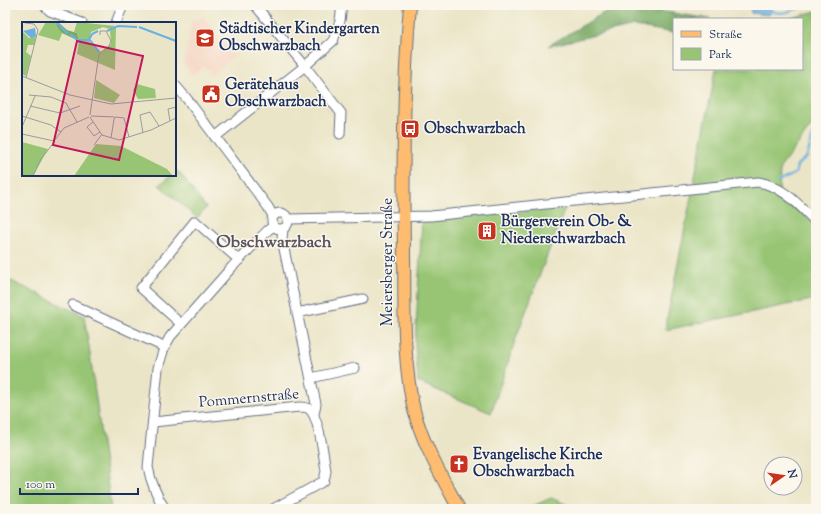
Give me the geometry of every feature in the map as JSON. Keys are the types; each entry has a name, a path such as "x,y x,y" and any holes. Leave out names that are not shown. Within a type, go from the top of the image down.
{"main road":[{"name":"Meiersberger Straße","path":"410,5 405,92 405,361 415,411 427,446 459,509"}],"street":[{"path":"38,5 80,22"},
{"path":"116,22 123,5"},
{"path":"255,5 341,113 340,134"},
{"path":"215,137 305,66 333,41 340,21 342,5"},
{"path":"176,86 188,99 256,191 276,224 282,239 298,313 316,404 314,414"},
{"path":"289,219 431,216 758,182 769,184 792,198 816,222"},
{"path":"165,509 151,482 148,467 158,368 164,347 170,337 268,230 276,224 288,225 289,219 282,212 278,212 276,224"},
{"path":"182,324 141,288 195,221 239,260"},
{"path":"298,313 363,299"},
{"path":"73,305 164,347"},
{"path":"311,378 355,368"},
{"name":"Pommernstraße","path":"153,422 299,407 308,408 314,414 317,423 326,476 324,481 273,509"}],"shaded area":[{"name":"Städtischer Kindergarten Obschwarzbach","path":"204,17 234,56 212,75 204,66 192,75 184,65 192,20"}],"green space":[{"path":"610,9 648,9 704,18 673,18 673,33 634,26 548,46"},
{"path":"816,11 816,120 780,168 779,197 816,224 816,299 665,330 716,70 803,70 803,18 792,18"},
{"path":"178,171 206,208 197,218 159,185 171,176 176,176 176,172"},
{"path":"565,208 517,335 491,413 418,382 415,346 422,220"},
{"path":"5,278 84,316 111,509 5,509"},
{"path":"551,498 577,509 526,509"}],"water":[{"path":"750,5 772,5 772,11 769,15 751,13"}],"waterway":[{"path":"772,11 780,13 806,5"},
{"path":"778,182 796,173 797,165 807,157 813,135 816,132"}],"place":[{"name":"Städtischer Kindergarten Obschwarzbach","path":"205,38"},
{"name":"Gerätehaus Obschwarzbach","path":"211,94"},
{"name":"Obschwarzbach","path":"410,129"},
{"name":"Bürgerverein Ob- & Niederschwarzbach","path":"487,231"},
{"name":"Evangelische Kirche Obschwarzbach","path":"459,464"}],"district":[{"name":"Obschwarzbach","path":"274,243"}]}
